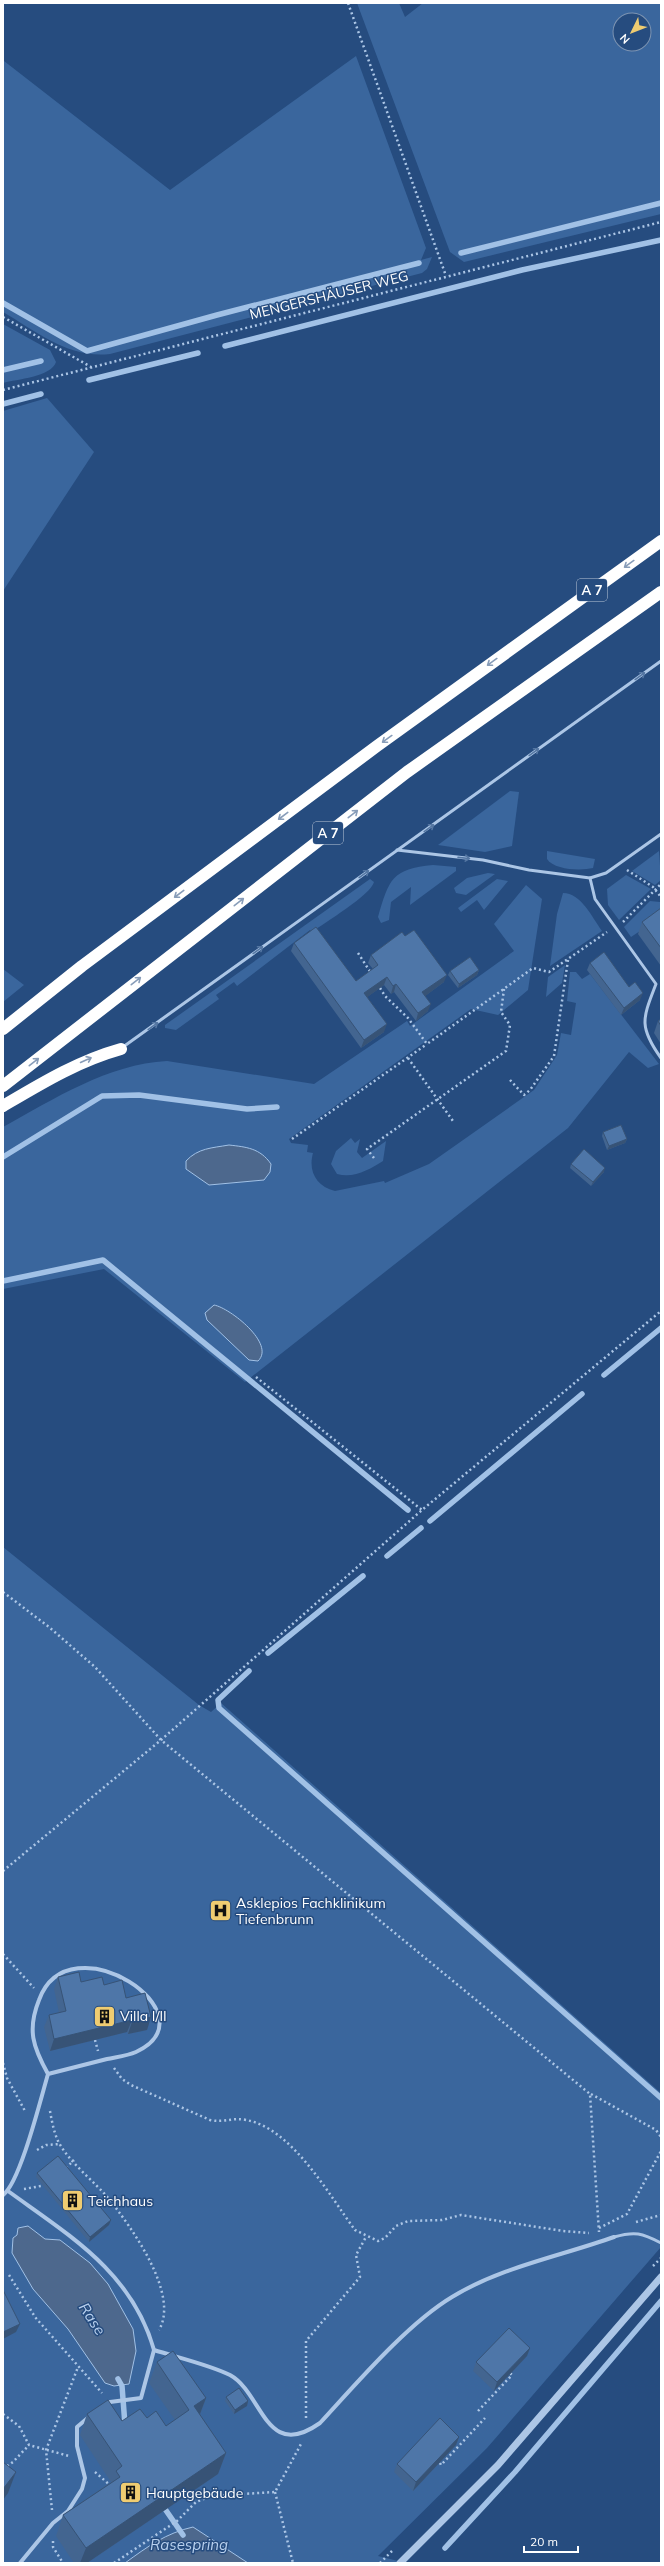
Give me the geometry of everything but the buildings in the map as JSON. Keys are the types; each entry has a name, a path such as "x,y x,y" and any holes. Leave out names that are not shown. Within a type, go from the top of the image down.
{"highway":[{"name":"A 7","path":"3,1029 82,966 377,746 661,542"},
{"name":"A 7","path":"3,1086 407,772 661,592"},
{"path":"3,1106 62,1071 95,1056 121,1048"}],"street":[{"path":"3,2195 8,2191 22,2160 46,2083 48,2074 34,2049 32,2034 33,2019 41,1994 54,1978 64,1972 85,1968 101,1969 119,1975 138,1988 158,2010 160,2023 157,2035 136,2052 48,2074"},
{"path":"8,2191 63,2229 107,2266 145,2324 154,2350 143,2395 139,2399 117,2400 110,2402 99,2410"},
{"path":"154,2350 230,2375 274,2427 292,2435 306,2432 320,2423 402,2339 452,2297 501,2274 614,2237"},
{"path":"400,2563 498,2465 661,2277"},
{"path":"20,2563 53,2523 68,2511 82,2489 85,2478 78,2452 77,2427 93,2414"}],"lane":[{"path":"121,1048 661,661"},
{"path":"397,850 483,860 590,878 606,873 661,834"},
{"path":"590,878 595,899 656,984 644,1018 644,1028 661,1058"},
{"path":"614,2237 631,2232 646,2235 661,2243"}],"path":[{"path":"348,3 446,276"},
{"name":"MENGERSHÄUSER WEG","path":"3,390 661,222"},
{"path":"3,317 91,367"},
{"path":"632,874 656,889 661,896"},
{"path":"292,1139 533,968 549,972 568,960 615,927 661,884"},
{"path":"358,953 372,975"},
{"path":"510,1080 524,1095 530,1090 554,1056 568,960"},
{"path":"380,988 385,996 408,1018 427,1044"},
{"path":"374,1158 368,1149 506,1051 510,1025 501,1012 504,989"},
{"path":"408,1058 452,1121"},
{"path":"3,1870 161,1740 422,1510 661,1311"},
{"path":"256,1377 422,1510"},
{"path":"3,1592 49,1627 95,1667 161,1740 590,2094 656,2130 661,2137"},
{"path":"3,1954 27,1982 41,1994"},
{"path":"112,2058 115,2071 131,2085 210,2120 222,2123 246,2120 269,2130 290,2145 355,2230 366,2237 378,2241 385,2238 396,2226 408,2221 442,2220 461,2215 562,2231 592,2233 627,2214 661,2151"},
{"path":"3,2063 7,2078 32,2124"},
{"path":"46,2083 54,2130 60,2144 110,2200 143,2247 155,2271 163,2300 164,2316 161,2326 151,2342"},
{"path":"590,2094 600,2242"},
{"path":"22,2160 46,2145 60,2144"},
{"path":"64,2169 74,2160"},
{"path":"631,2232 632,2223 661,2215"},
{"path":"293,2563 275,2492 306,2432 306,2341 360,2277 356,2255 366,2237"},
{"path":"651,2270 661,2258"},
{"path":"9,2275 35,2317 78,2368 110,2402"},
{"path":"63,2563 53,2547 53,2523 46,2450 78,2368"},
{"path":"478,2411 512,2376 510,2373"},
{"path":"3,2414 19,2426 29,2445 71,2457"},
{"path":"440,2463 441,2465 485,2418"},
{"path":"3,2469 14,2462 29,2445"},
{"path":"114,2563 171,2526 196,2502 211,2496 275,2492"},
{"path":"380,2563 393,2550"}],"shaded area":[{"path":"357,3 399,3 405,17 423,3 661,3 661,214 464,262 450,252"},
{"path":"356,56 426,248 421,260 432,257 427,269 422,273 110,354 81,352 68,348 41,335 3,312 4,61 170,190"},
{"path":"3,324 50,350 56,362 53,367 48,371 33,377 3,383"},
{"path":"47,398 94,452 3,591 3,411"},
{"path":"510,791 519,792 512,846 485,852 438,845"},
{"path":"547,851 595,859 593,868 568,869 555,865 550,863 547,859"},
{"path":"659,851 661,880 655,885 632,871"},
{"path":"433,865 456,867 456,871 410,905 411,887 391,902 389,920 381,923 378,917 385,893 394,878 400,873 409,869"},
{"path":"488,873 495,874 466,895 456,893 454,888 467,878"},
{"path":"626,875 651,889 619,920 608,905 607,889"},
{"path":"370,879 374,882 371,888 356,901 312,932 310,930 237,986 234,982 216,995 219,999 176,1030 165,1028 165,1025"},
{"path":"497,879 508,881 484,910 477,900 461,912 458,908"},
{"path":"526,885 542,899 528,990 498,1015 471,1009 289,1139 291,1143 308,1145 307,1152 313,1153 313,1172 318,1182 328,1189 335,1191 384,1181 385,1183 429,1164 534,1090 557,1055 561,1033 571,1035 576,1003 567,1001 570,972 576,972 582,979 590,974 659,1064 648,1068 629,1052 568,1128 245,1382 104,1269 3,1289 3,1127 82,1085 124,1069 145,1064 167,1061 314,1084 407,1021 410,1026 514,951 494,924"},
{"path":"563,893 569,894 581,901 602,931 550,966 557,914"},
{"path":"650,901 660,902 661,917 631,937 624,927"},
{"path":"565,965 562,983 546,997 548,977"},
{"path":"3,969 24,985 3,1002"},
{"path":"351,1138 355,1143 360,1139 357,1152 362,1158 386,1141 383,1161 356,1174 337,1174 331,1164 336,1151"},
{"name":"Asklepios Fachklinikum Tiefenbrunn","path":"3,1547 199,1705 211,1712 221,1703 661,2093 661,2247 487,2448 378,2556 406,2563 3,2563"}],"water":[{"path":"229,1145 252,1149 267,1159 271,1164 270,1172 264,1180 209,1185 186,1169 186,1161 195,1153 206,1149"},
{"path":"214,1305 230,1313 249,1328 261,1346 262,1354 258,1361 249,1360 207,1320 205,1313"},
{"path":"28,2226 45,2239 60,2240 90,2263 108,2284 133,2329 136,2351 129,2384 114,2386 105,2383 68,2329 33,2289 12,2253 13,2238 17,2235 18,2228"},
{"name":"Rasespring","path":"193,2527 248,2563 125,2563 165,2537"}],"waterway":[{"path":"461,253 661,203"},
{"path":"225,346 522,270 661,240"},
{"path":"3,303 87,351 217,315 419,263"},
{"path":"89,380 198,353"},
{"path":"3,370 41,361"},
{"path":"3,404 41,394"},
{"path":"3,1157 102,1096 139,1095 247,1109 277,1107"},
{"path":"3,1281 103,1260 408,1510"},
{"path":"604,1375 661,1328"},
{"path":"430,1521 582,1394"},
{"path":"387,1556 421,1528"},
{"path":"268,1653 363,1576"},
{"path":"249,1671 218,1700 219,1708 661,2098"},
{"path":"445,2548 515,2472 661,2301"},
{"name":"Rase","path":"118,2379 122,2386 125,2425"},
{"name":"Rase","path":"165,2509 183,2535"}],"place":[{"name":"Asklepios Fachklinikum Tiefenbrunn","path":"220,1911"},
{"name":"Villa I/II","path":"105,2016"},
{"name":"Teichhaus","path":"72,2201"},
{"name":"Hauptgebäude","path":"130,2493"}]}
